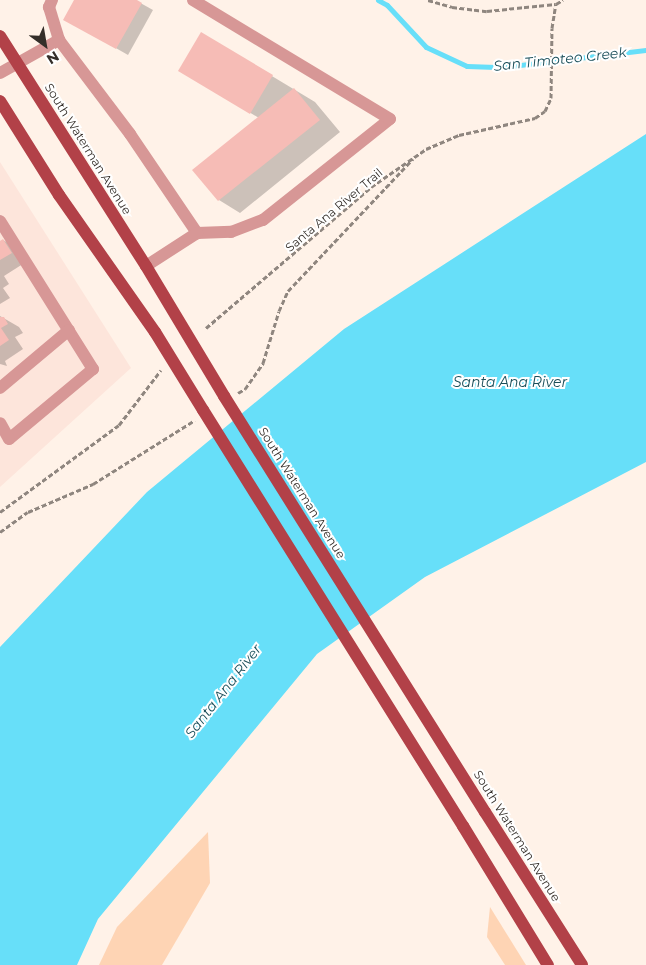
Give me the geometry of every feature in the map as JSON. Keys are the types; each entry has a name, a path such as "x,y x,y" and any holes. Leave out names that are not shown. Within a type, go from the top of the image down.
{"main road":[{"name":"South Waterman Avenue","path":"0,36 146,266 224,396 582,965"},
{"path":"0,101 59,195 155,332 548,965"}],"street":[{"path":"52,0 49,6 60,40 130,134 197,233"},
{"path":"146,266 197,233 231,232 263,220 390,119 194,0"},
{"path":"0,73 60,40"},
{"path":"0,221 94,369 9,439 0,423"},
{"path":"0,388 69,330"}],"path":[{"path":"428,0 452,8 487,11 556,4 563,0"},
{"name":"Santa Ana River Trail","path":"206,328 371,187 426,149 458,135 535,118 545,111 551,98 552,28 556,4"},
{"path":"0,512 119,425 161,370"}],"shaded area":[{"path":"0,162 131,368 0,487"},
{"path":"208,832 210,883 162,965 99,965 117,927"},
{"path":"490,907 526,965 505,965 487,937"}],"water":[{"name":"Santa Ana River","path":"646,134 646,462 425,577 317,654 98,919 77,965 0,965 0,647 147,492 344,329"}],"building":[{"path":"74,0 137,0 142,3 116,49 63,20"},
{"path":"201,32 273,75 250,114 178,71"},
{"path":"294,88 320,120 218,201 192,170"},
{"path":"3,239 12,253 0,260 0,241"},
{"path":"0,317 4,317 8,324 1,328 9,340 0,346"}],"waterway":[{"name":"San Timoteo Creek","path":"378,0 387,5 426,47 467,66 503,67 646,50"}]}
